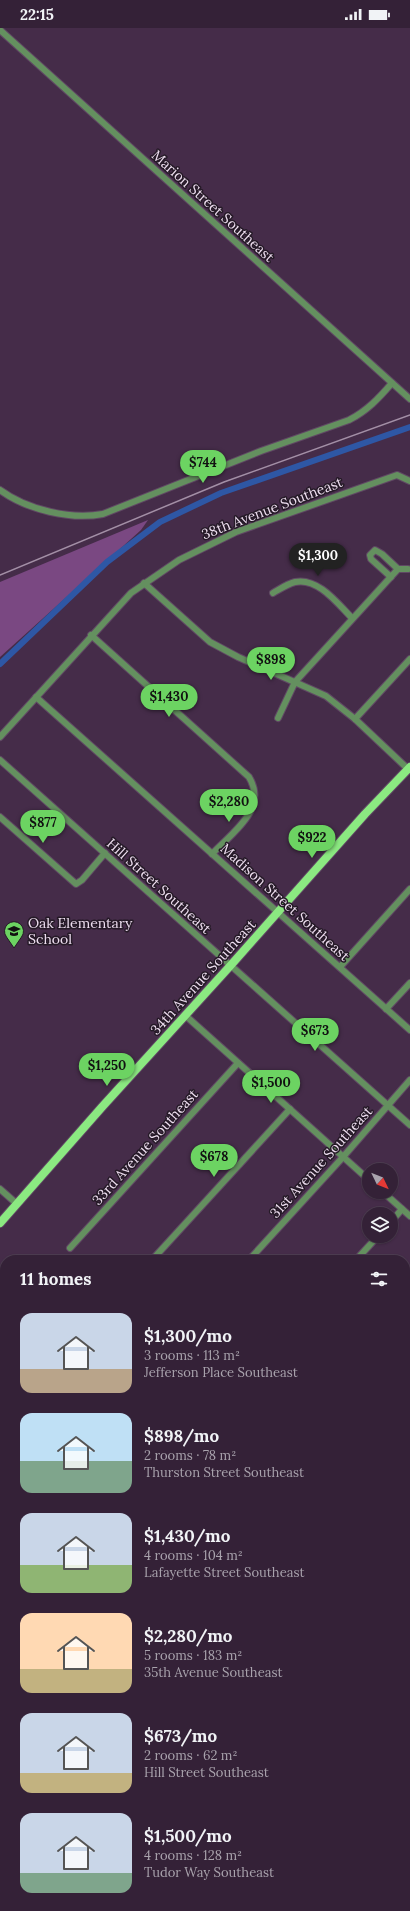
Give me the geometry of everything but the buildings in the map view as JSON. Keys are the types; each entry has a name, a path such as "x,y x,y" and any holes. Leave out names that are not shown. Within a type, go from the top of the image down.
{"main road":[{"name":"34th Avenue Southeast","path":"0,1223 102,1107 231,966 365,814 409,768"}],"street":[{"name":"Marion Street Southeast","path":"0,30 410,399"},
{"path":"0,490 24,504 56,513 90,517 103,514 261,451 349,420 369,408 392,383"},
{"name":"38th Avenue Southeast","path":"0,737 91,635 131,593 179,560 236,532 397,475 410,480"},
{"path":"391,577 371,559 372,552 378,550 398,569 408,570"},
{"path":"278,718 295,682 398,569"},
{"path":"273,593 296,582 309,583 322,589 352,618"},
{"path":"144,583 210,642 326,696 355,719 409,768"},
{"path":"91,635 249,777 254,786 256,796 254,805 249,815 212,854"},
{"path":"355,719 410,659"},
{"name":"Madison Street Southeast","path":"36,697 410,1030"},
{"name":"Hill Street Southeast","path":"0,760 410,1125"},
{"path":"0,817 76,884 82,880 105,854"},
{"path":"340,967 410,889"},
{"path":"386,1009 410,983"},
{"path":"186,1016 362,1174"},
{"name":"33rd Avenue Southeast","path":"70,1248 238,1062"},
{"name":"31st Avenue Southeast","path":"254,1255 343,1157 410,1080"},
{"path":"157,1255 290,1109"},
{"path":"0,1189 17,1204"},
{"path":"391,1199 410,1216"},
{"path":"398,1214 402,1209"},
{"path":"361,1255 372,1243"}],"shaded area":[{"path":"148,520 141,530 0,657 0,582"}],"waterway":[{"path":"0,664 107,562 160,522 221,493 410,427"}],"railway":[{"path":"0,575 224,482 410,415"}],"place":[{"name":"Oak Elementary School","path":"14,948"}]}
